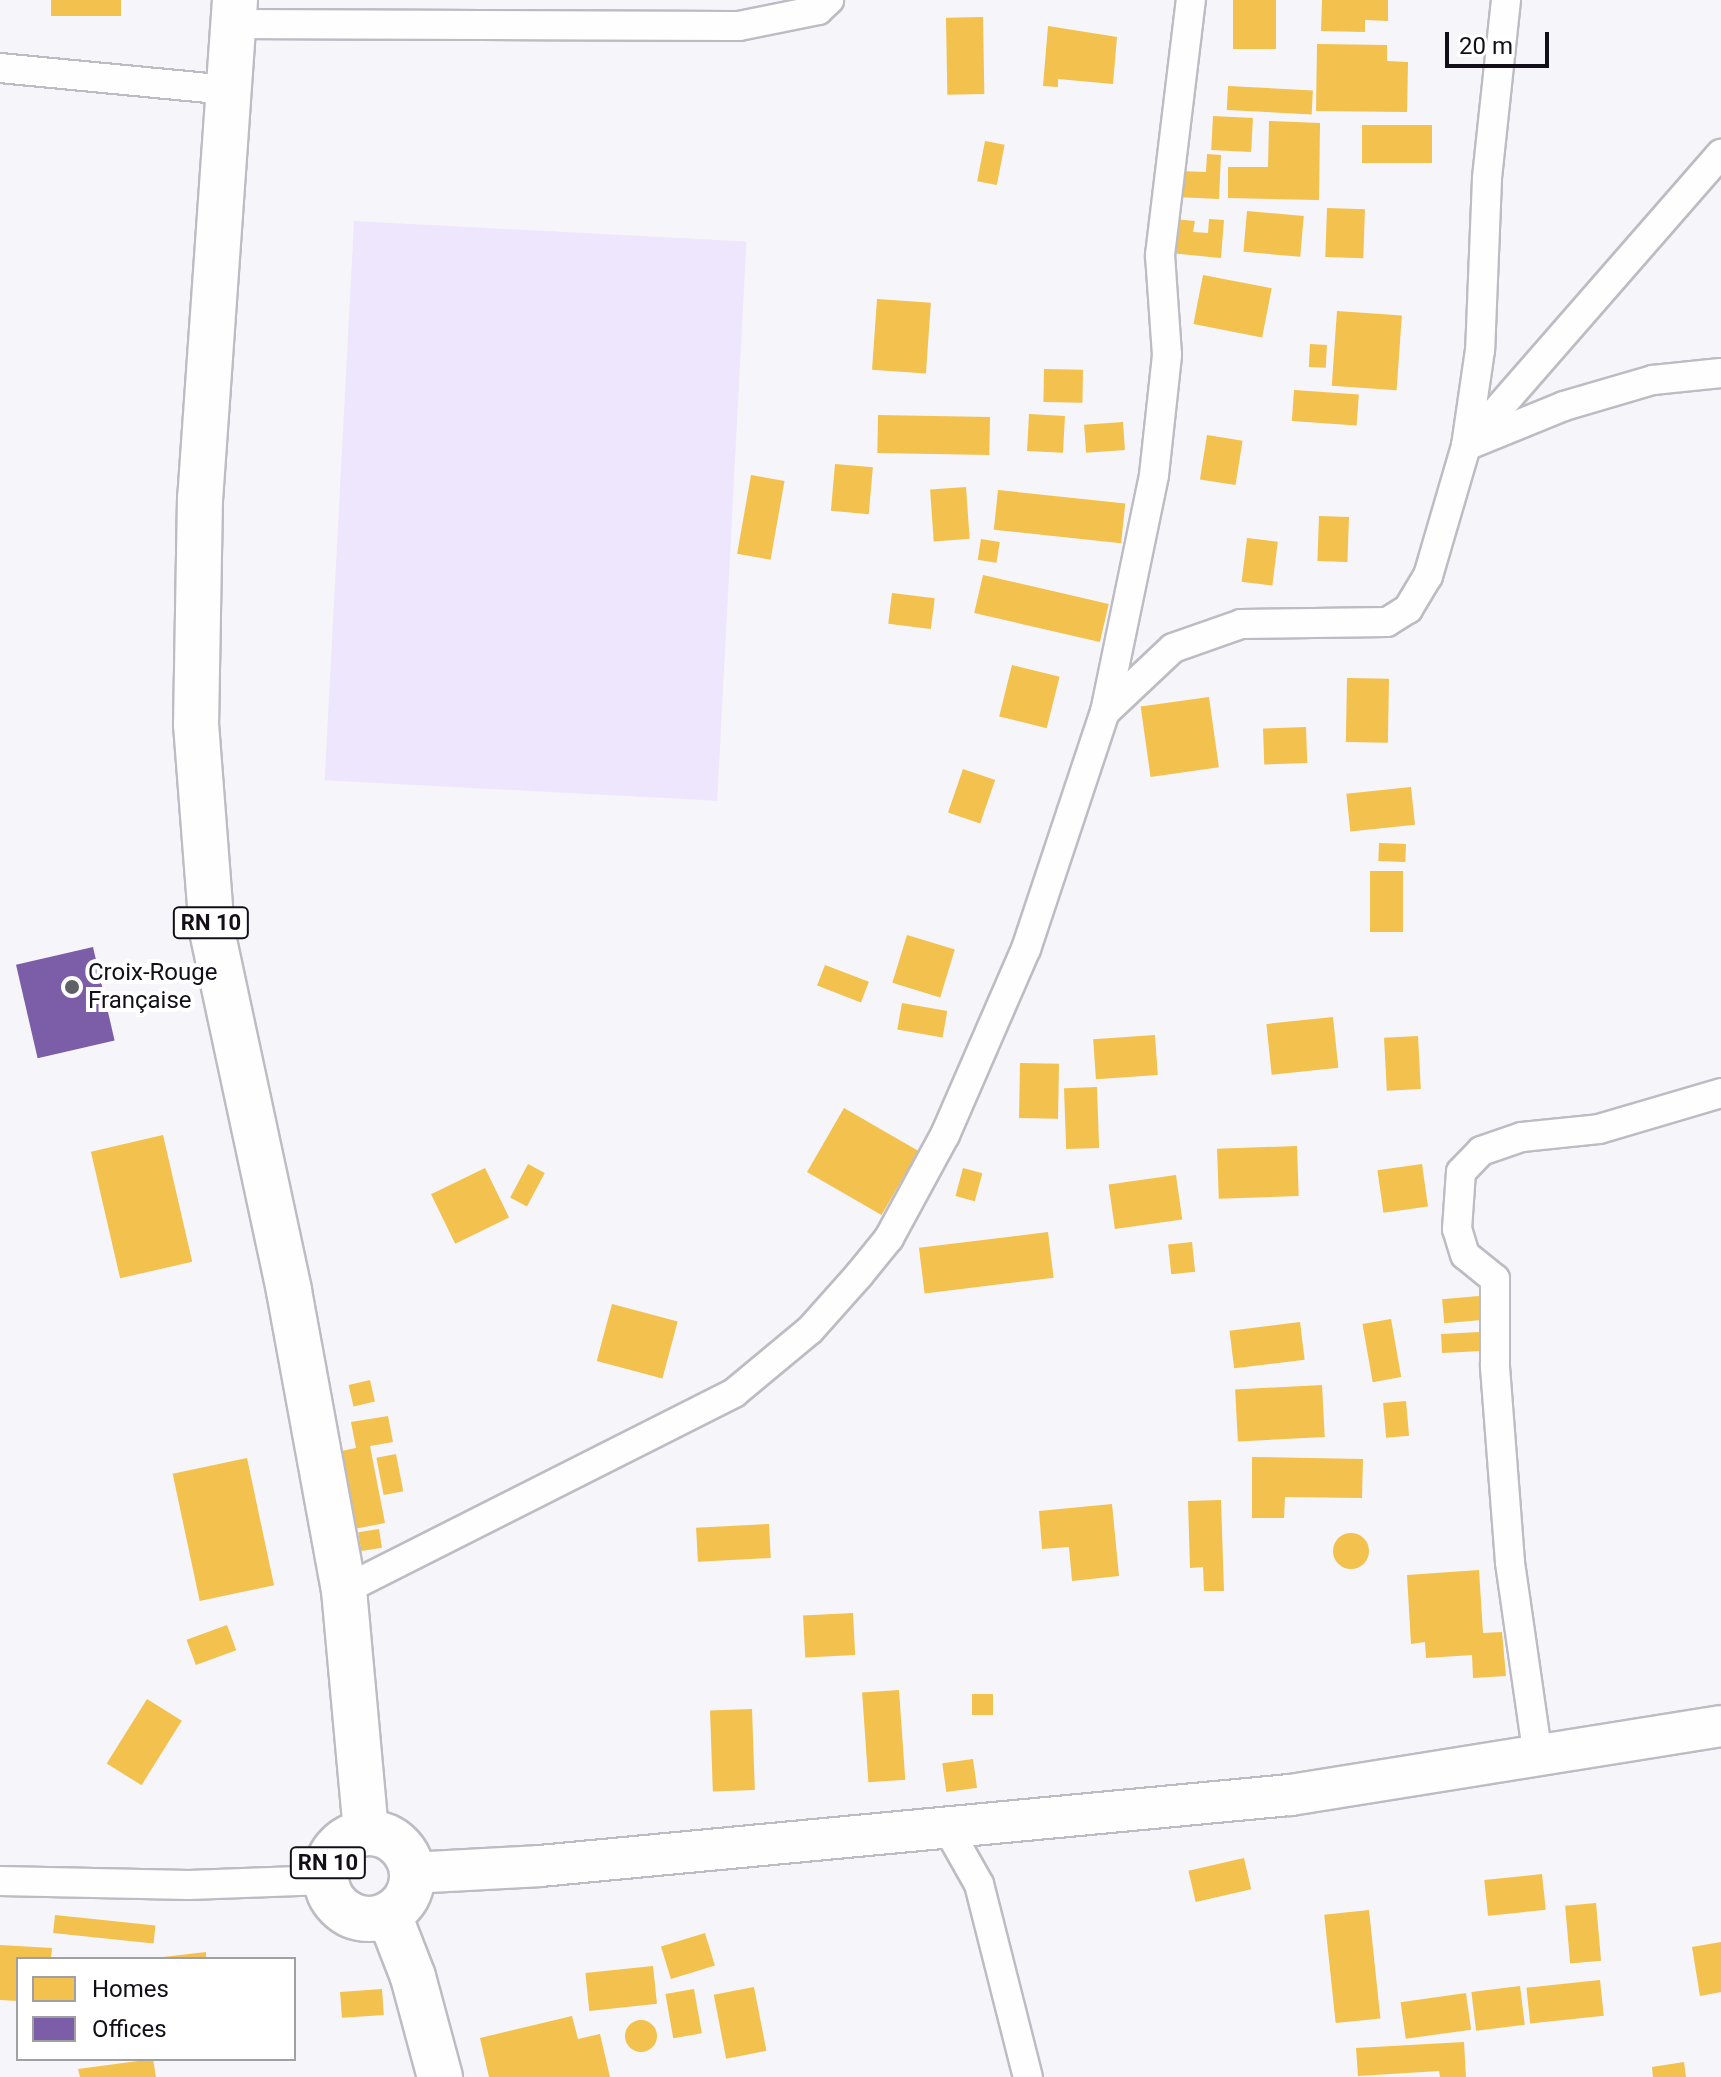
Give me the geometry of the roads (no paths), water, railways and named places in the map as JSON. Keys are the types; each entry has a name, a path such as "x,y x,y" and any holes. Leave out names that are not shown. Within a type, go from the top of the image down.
{"main road":[{"name":"RN 10","path":"234,12 200,513 196,724 212,931 289,1291 344,1590 366,1833"},
{"name":"RN 10","path":"389,1915 373,1920 341,1909 326,1880 336,1849 366,1833 397,1844 412,1873"},
{"path":"412,1873 410,1890 389,1915 413,1977 440,2077"}],"street":[{"path":"234,12 739,26 818,10 829,0"},
{"path":"344,1590 734,1393 810,1330 859,1275 889,1238 945,1135 1026,949 1105,712 1154,475 1167,355 1160,255 1191,0"},
{"path":"1105,712 1173,648 1241,624 1387,622 1408,609 1428,576 1466,446 1480,350 1487,179 1506,0"},
{"path":"0,68 228,90"},
{"path":"1466,446 1721,154"},
{"path":"1466,446 1564,406 1638,385 1721,373"},
{"path":"1538,1757 1510,1562 1495,1365 1495,1279 1465,1255 1457,1229 1461,1172 1481,1151 1522,1137 1599,1129 1721,1093"},
{"path":"412,1873 540,1866 945,1824 1290,1795 1721,1726"},
{"path":"945,1824 979,1884 1028,2077"},
{"path":"0,1881 189,1885 326,1880"}],"place":[{"name":"Croix-Rouge Française","path":"72,987"}]}
